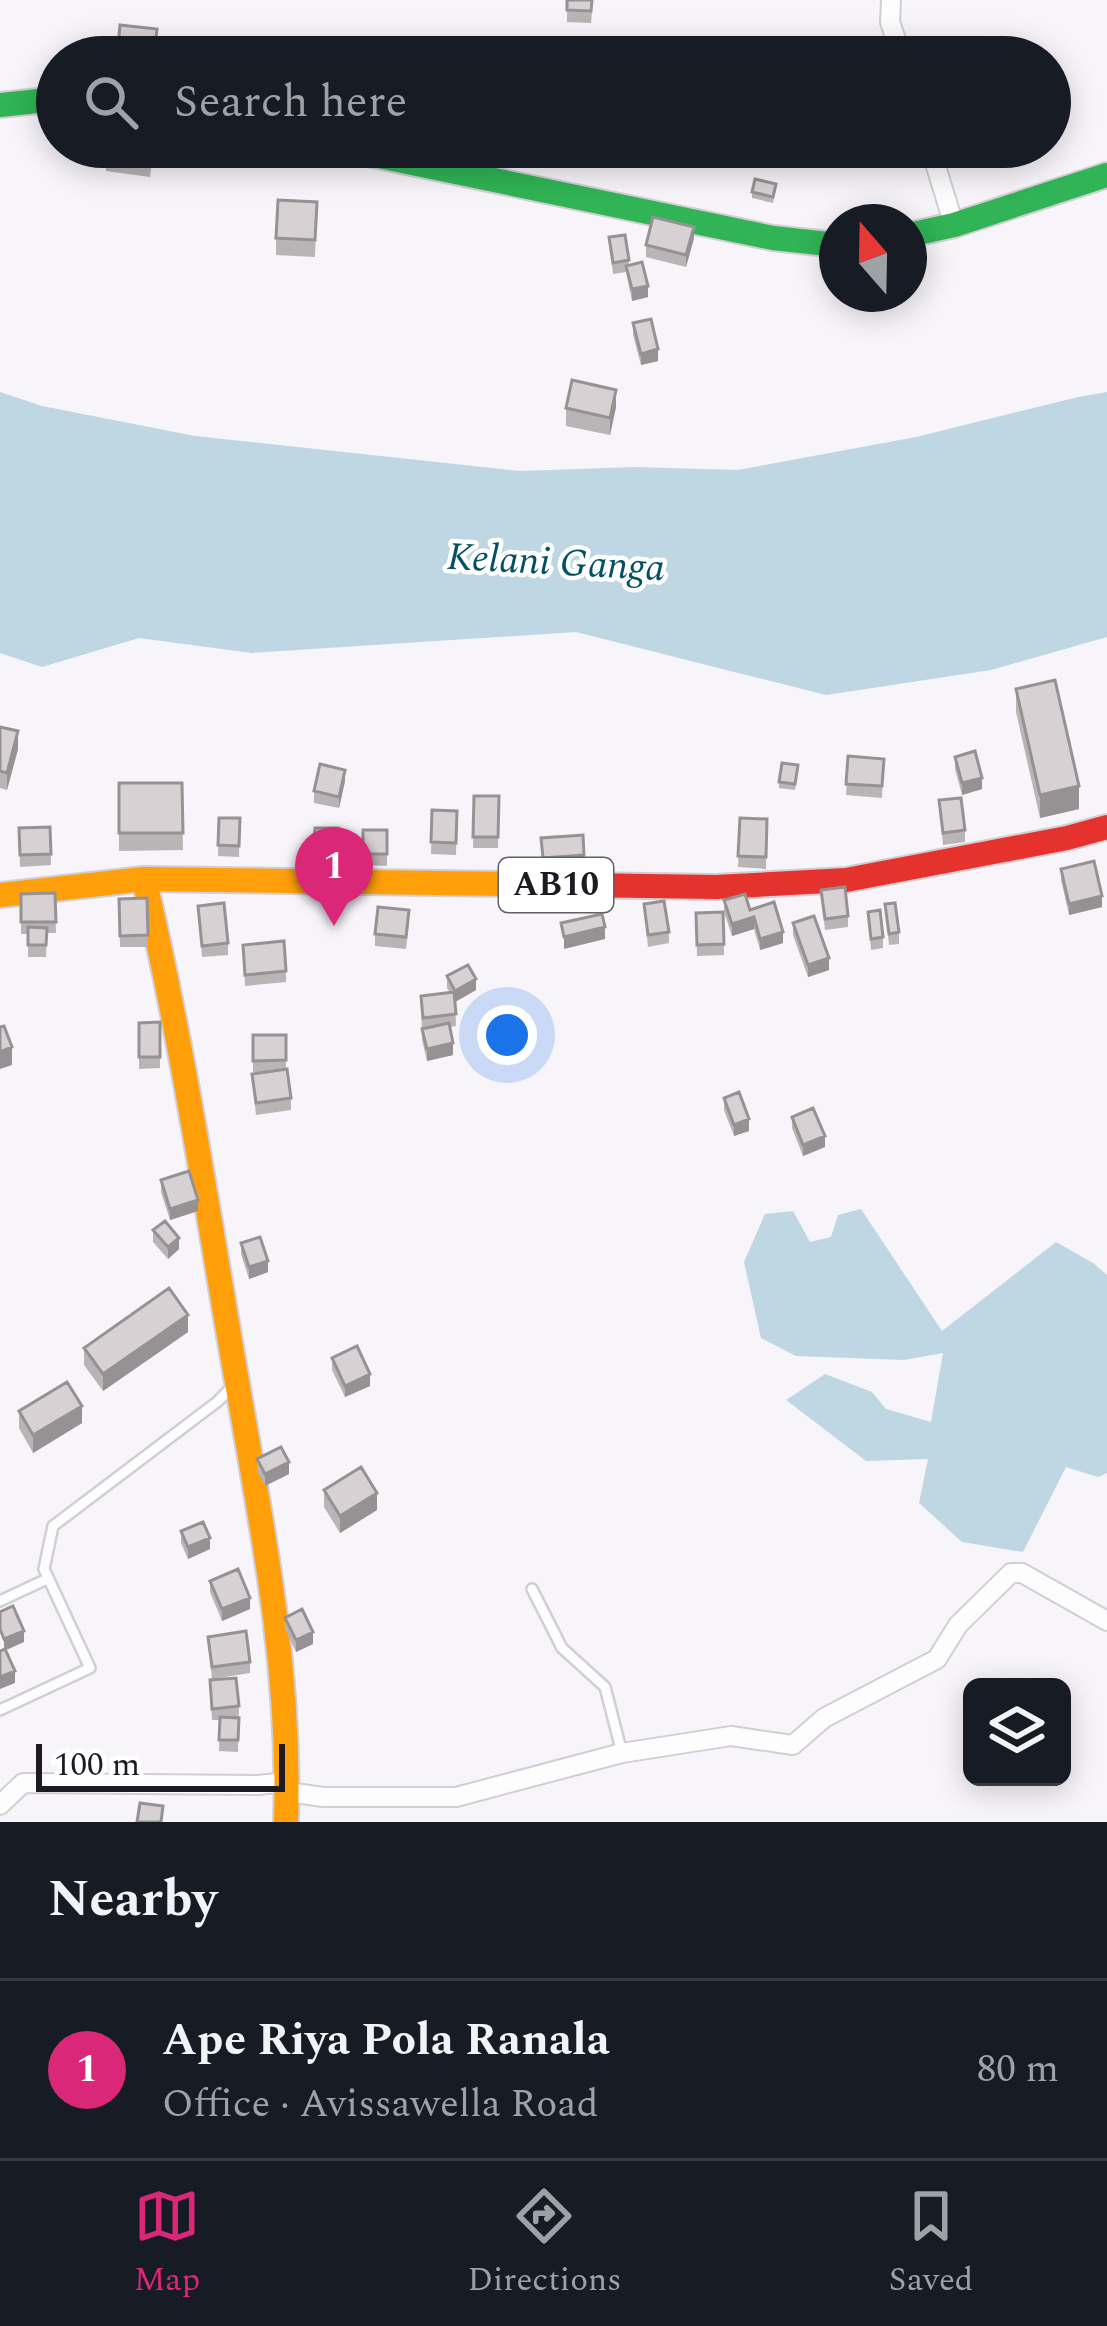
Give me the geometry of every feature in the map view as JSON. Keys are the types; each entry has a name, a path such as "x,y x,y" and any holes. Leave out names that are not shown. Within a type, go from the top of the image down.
{"street":[{"path":"891,0 895,36"},
{"path":"0,104 36,101"},
{"path":"436,168 772,238 819,243"},
{"path":"937,168 954,224"},
{"path":"927,231 1107,175"},
{"name":"AB10","path":"0,895 144,879 716,887 846,880 1107,827"},
{"path":"144,879 164,959 271,1564 283,1663 286,1822"},
{"path":"0,1804 23,1783 257,1785 323,1797 456,1797 622,1753 731,1736 793,1744 824,1718 937,1659 958,1625 1011,1573 1022,1573 1107,1621"}],"lane":[{"path":"0,1710 90,1668 44,1569 53,1526 217,1402 236,1382"},
{"path":"0,1601 47,1579"},
{"path":"532,1589 562,1648 604,1688 622,1753"}],"water":[{"name":"Kelani Ganga","path":"0,392 42,406 195,436 520,471 738,470 916,437 1107,392 1107,637 991,670 826,695 576,632 252,653 139,638 42,667 0,653"},
{"path":"861,1209 942,1331 1056,1242 1107,1275 1107,1473 1098,1477 1066,1467 1023,1552 962,1542 919,1503 928,1459 866,1461 786,1400 825,1374 872,1392 886,1409 931,1422 943,1353 904,1360 796,1356 761,1338 744,1262 765,1214 793,1211 810,1242 831,1237 838,1215"}],"building":[{"path":"567,0 592,0 591,11 567,10"},
{"path":"120,25 157,29 156,36 119,36"},
{"path":"755,179 776,184 773,197 752,192"},
{"path":"278,200 317,202 315,240 276,238"},
{"path":"653,217 694,227 686,255 646,245"},
{"path":"625,235 629,260 613,263 609,237"},
{"path":"642,262 648,286 632,289 626,266"},
{"path":"651,319 658,349 641,354 633,323"},
{"path":"572,380 616,390 610,418 566,408"},
{"path":"1055,680 1079,786 1040,795 1016,689"},
{"path":"0,727 18,731 7,773 0,771"},
{"path":"975,751 982,778 962,783 955,757"},
{"path":"848,756 884,759 882,786 846,784"},
{"path":"782,763 798,765 795,784 779,782"},
{"path":"320,764 345,770 339,797 314,791"},
{"path":"119,783 182,783 183,833 119,833"},
{"path":"474,796 499,796 498,837 473,837"},
{"path":"961,798 965,830 943,833 939,800"},
{"path":"432,810 457,811 456,843 431,842"},
{"path":"219,818 240,818 239,846 218,845"},
{"path":"740,818 767,819 766,857 738,856"},
{"path":"50,827 51,854 20,855 19,828"},
{"path":"315,828 338,828 338,847 314,847"},
{"path":"363,830 387,830 387,854 363,854"},
{"path":"583,835 584,855 543,858 541,838"},
{"path":"1094,861 1102,896 1069,904 1061,869"},
{"path":"845,887 848,916 825,919 821,890"},
{"path":"55,893 56,922 21,922 21,894"},
{"path":"745,894 750,910 774,902 783,932 760,939 754,917 732,924 724,900"},
{"path":"147,898 148,935 120,936 119,899"},
{"path":"664,901 669,932 648,935 644,904"},
{"path":"224,903 228,943 202,946 198,906"},
{"path":"895,903 899,932 889,934 885,904"},
{"path":"378,907 409,910 406,937 375,934"},
{"path":"880,910 883,937 871,939 868,912"},
{"path":"723,912 724,944 697,945 696,913"},
{"path":"602,914 605,927 564,937 561,923"},
{"path":"814,916 829,958 808,965 793,923"},
{"path":"28,927 47,928 46,945 28,945"},
{"path":"284,941 286,971 245,975 243,945"},
{"path":"468,965 476,979 455,991 447,976"},
{"path":"454,992 456,1014 423,1018 421,996"},
{"path":"160,1022 160,1057 139,1057 139,1023"},
{"path":"449,1023 453,1043 427,1049 422,1029"},
{"path":"4,1026 12,1047 0,1052 0,1027"},
{"path":"253,1035 286,1035 286,1060 253,1061"},
{"path":"287,1069 291,1098 256,1103 252,1074"},
{"path":"739,1092 749,1119 734,1125 724,1098"},
{"path":"813,1108 825,1136 803,1145 792,1117"},
{"path":"189,1171 198,1200 170,1209 161,1180"},
{"path":"165,1221 179,1238 168,1247 153,1230"},
{"path":"260,1237 268,1261 249,1267 241,1243"},
{"path":"169,1288 188,1315 103,1374 84,1348"},
{"path":"357,1346 370,1374 345,1386 332,1358"},
{"path":"67,1382 82,1406 33,1435 19,1411"},
{"path":"281,1447 289,1462 265,1474 257,1459"},
{"path":"361,1467 377,1493 340,1516 324,1490"},
{"path":"203,1522 210,1538 188,1547 181,1531"},
{"path":"238,1569 250,1598 222,1609 210,1581"},
{"path":"13,1606 24,1631 4,1639 0,1612"},
{"path":"302,1609 313,1632 296,1640 285,1618"},
{"path":"246,1631 250,1662 212,1667 208,1637"},
{"path":"5,1649 15,1671 0,1677 0,1651"},
{"path":"236,1678 239,1706 212,1709 210,1680"},
{"path":"220,1717 239,1718 238,1740 219,1740"},
{"path":"140,1803 163,1806 161,1822 137,1822"}],"traffic: fast":[{"path":"0,105 36,101"},
{"path":"436,168 773,238 819,243"},
{"path":"927,231 1107,175"}],"traffic: slow":[{"path":"144,879 192,1116 271,1586 283,1702 286,1822"},
{"path":"0,895 144,879 578,885"}],"traffic: jam":[{"path":"578,885 716,887 846,880 1107,827"}],"place":[{"name":"Ape Riya Pola Ranala","path":"334,926"}]}
